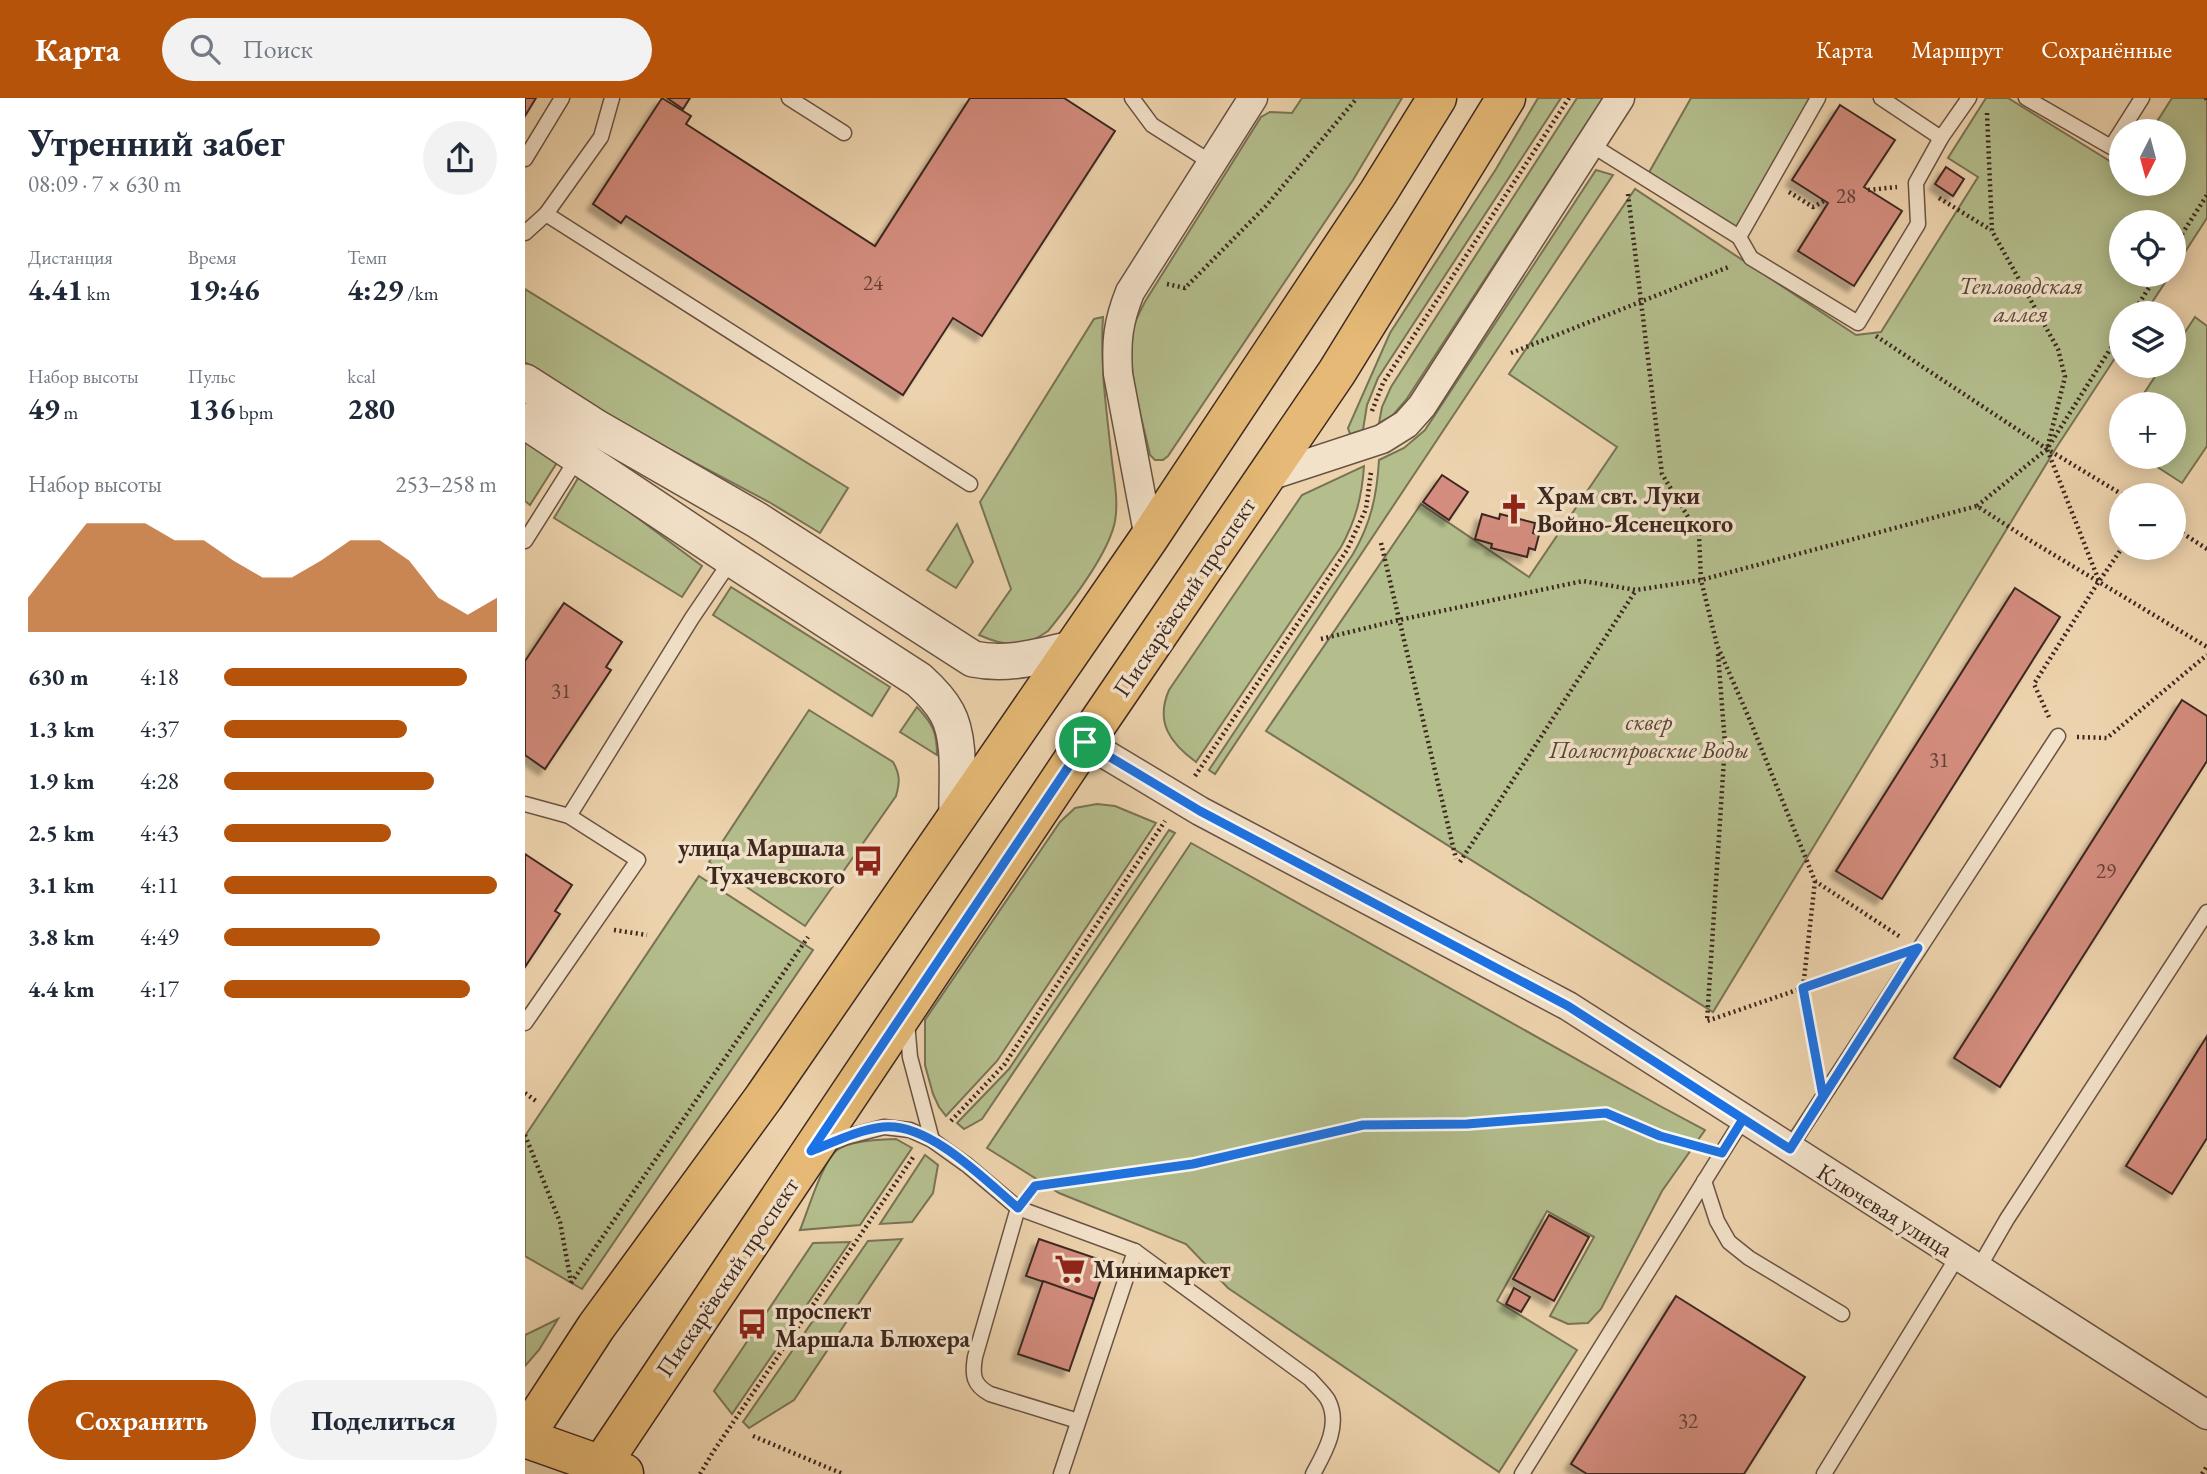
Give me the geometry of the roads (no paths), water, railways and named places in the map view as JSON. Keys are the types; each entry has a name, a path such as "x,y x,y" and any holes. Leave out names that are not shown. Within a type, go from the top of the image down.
{"main road":[{"path":"608,1471 525,1437 596,1328 764,1097 1149,538 1370,205 1437,98"},
{"name":"Пискарёвский проспект","path":"608,1471 811,1151 1337,372 1506,98"}],"street":[{"path":"1149,538 1118,373 1116,346 1120,317 1130,292 1253,98"},
{"path":"1266,477 1382,439 1406,424 1422,406 1620,98"},
{"path":"525,382 588,442 732,559 919,680 938,698 949,715 954,733 957,817"},
{"path":"525,421 588,442 757,520 973,659 993,663 1017,662 1071,649"},
{"name":"Ключевая улица","path":"1085,742 1200,811 1568,1006 2207,1415"}],"lane":[{"path":"525,159 562,98"},
{"path":"525,233 546,214 601,137 612,98"},
{"path":"789,98 844,133"},
{"path":"1132,98 1152,125 1212,163"},
{"path":"1739,237 1818,98"},
{"path":"1881,98 1941,138"},
{"path":"1591,144 1739,237 1751,258 1857,324 1918,224 1916,183 1941,138 1969,98"},
{"path":"2026,98 2111,147 2142,98"},
{"path":"546,214 970,484"},
{"path":"525,541 588,442"},
{"path":"569,816 692,618 732,559"},
{"path":"1790,1149 2058,736"},
{"path":"525,804 569,816 638,860 525,1023"},
{"path":"1824,1474 1968,1263 2007,1219 2207,912"},
{"path":"907,1009 911,1057 932,1140"},
{"path":"1522,1474 1743,1119"},
{"path":"811,1151 846,1137 884,1127 911,1130 932,1140 967,1165 1018,1208 1135,1251 1310,1379 1321,1391 1328,1400 1333,1417 1331,1436 1313,1474"},
{"path":"1704,1181 1717,1221 1729,1242 1749,1258 1842,1314"},
{"path":"1018,1208 975,1357 974,1380 979,1389 990,1394 1078,1421"},
{"path":"1061,1474 1135,1251"}],"place":[{"name":"Храм свт. Луки Войно-Ясенецкого","path":"1514,509"},
{"name":"улица Маршала Тухачевского","path":"868,861"},
{"name":"Минимаркет","path":"1070,1269"},
{"name":"проспект Маршала Блюхера","path":"752,1324"}],"park label":[{"name":"Тепловодская аллея","path":"2021,299"},
{"name":"сквер Полюстровские Воды","path":"1649,735"}]}
